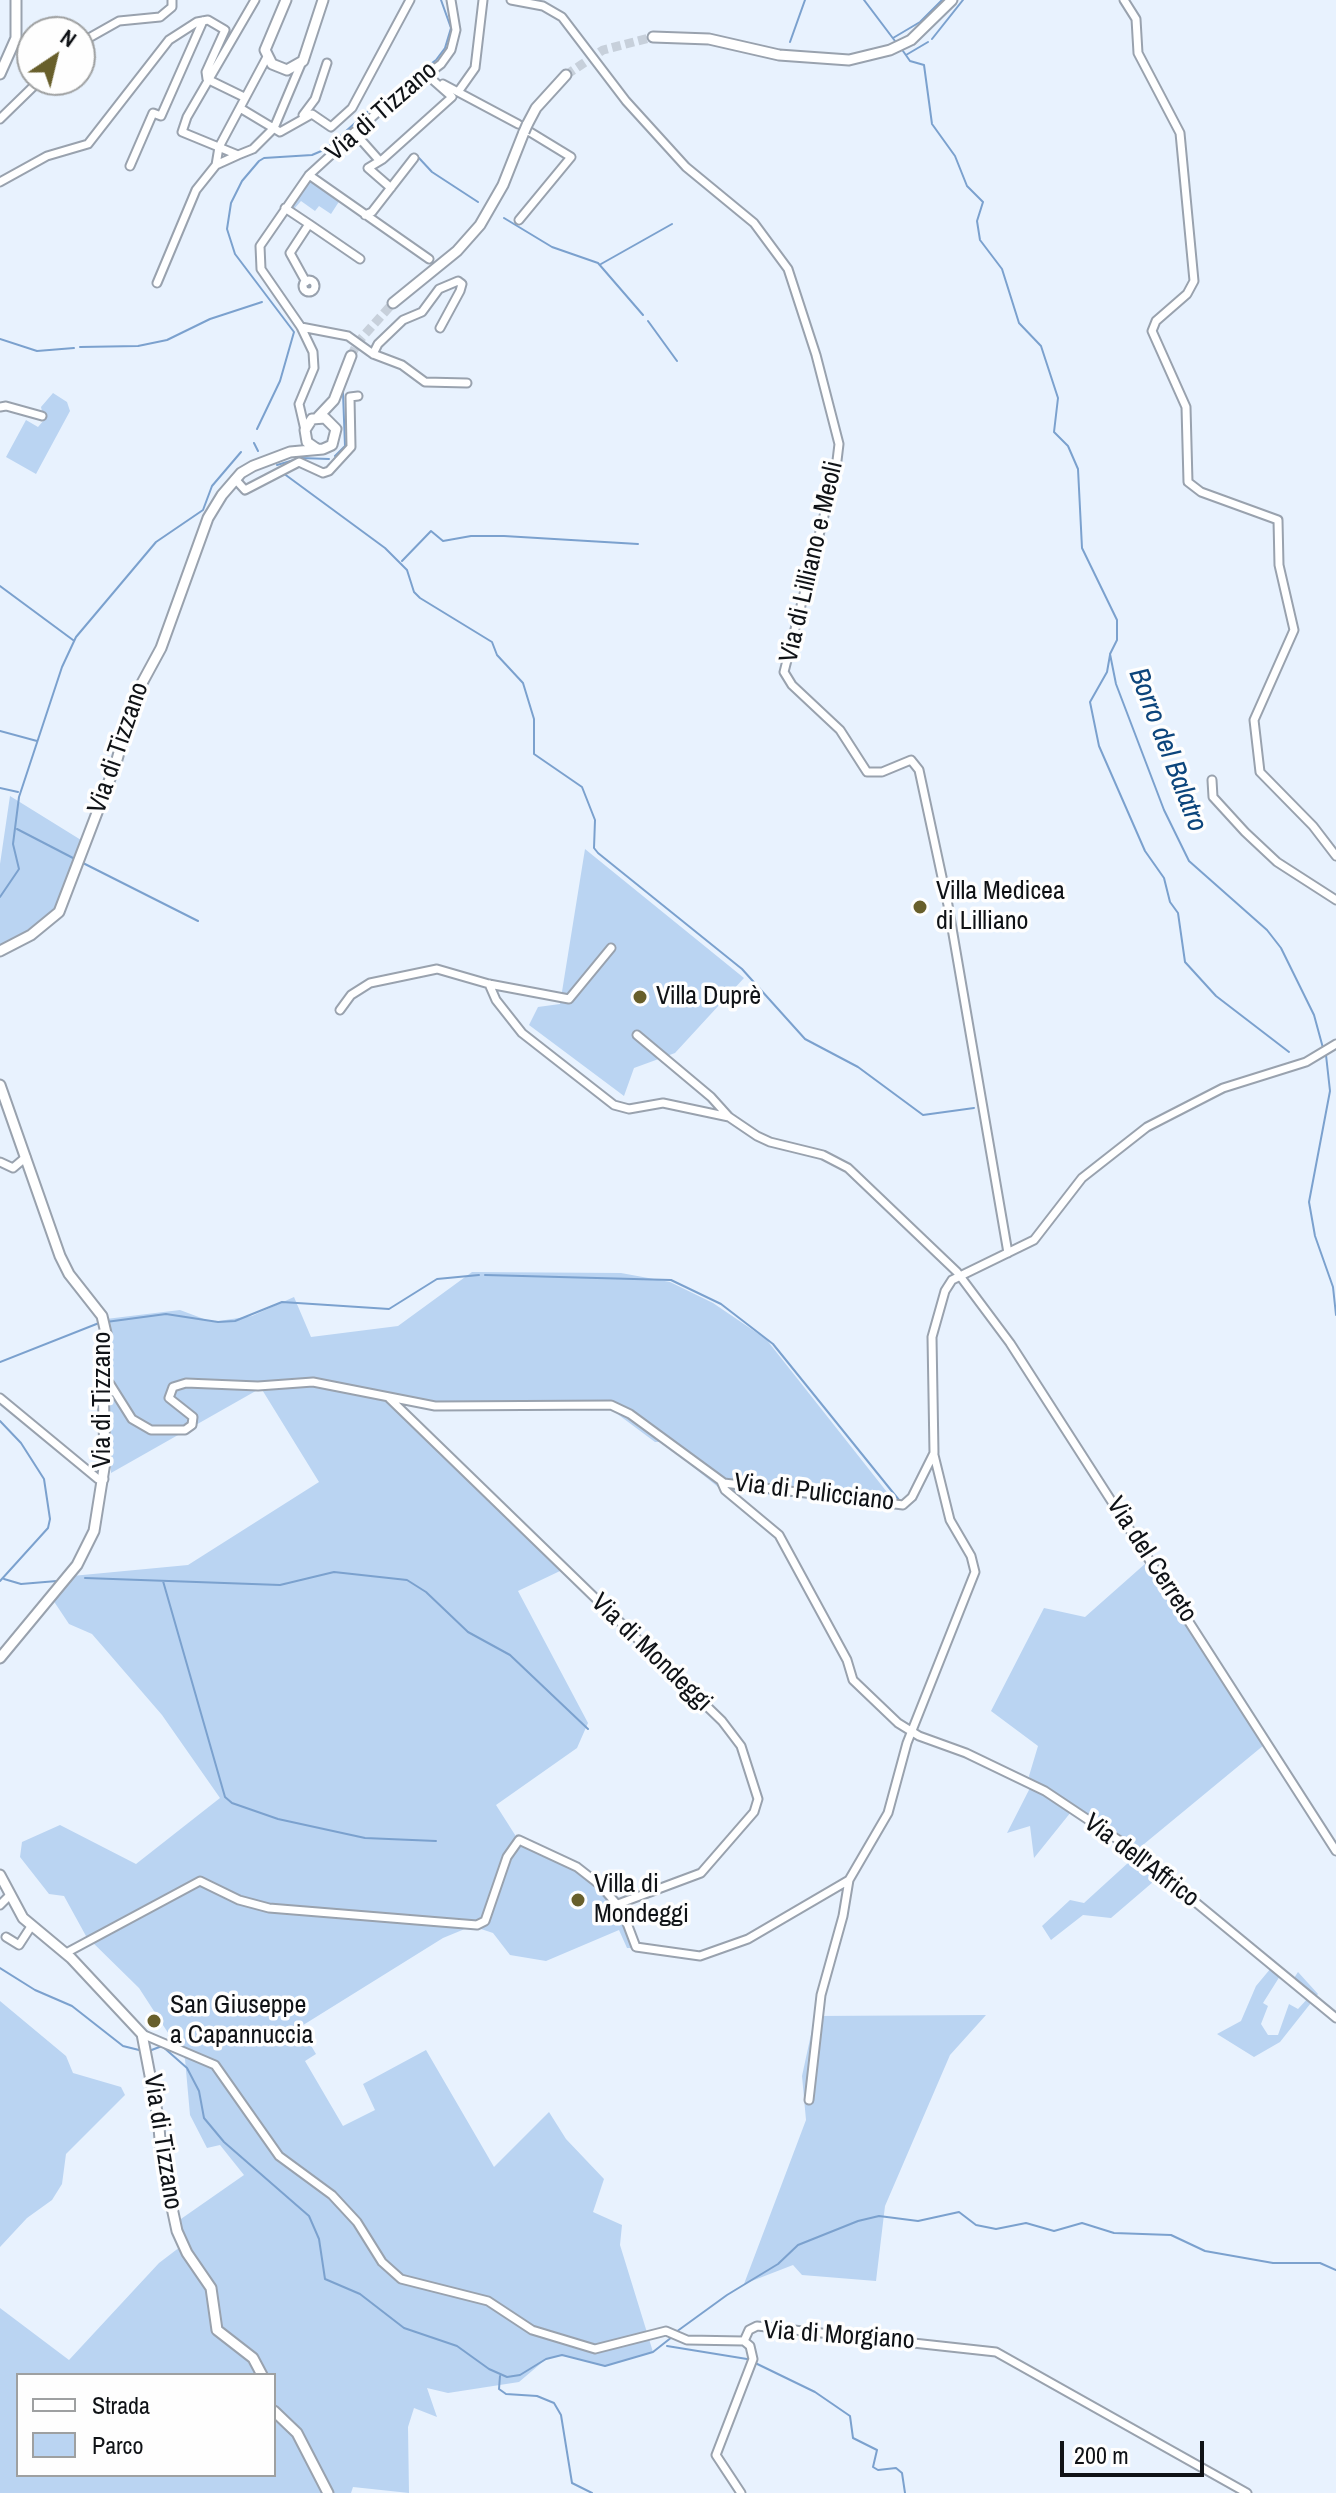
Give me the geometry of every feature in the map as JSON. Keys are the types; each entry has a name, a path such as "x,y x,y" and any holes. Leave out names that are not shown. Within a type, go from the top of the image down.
{"main road":[{"path":"0,74 16,38 16,0"},
{"path":"286,0 266,45 267,57 280,69 294,69 301,64 323,0"},
{"path":"653,37 736,43 811,59 849,60 890,50 927,28 952,0"},
{"path":"393,303 442,264 475,232 503,185 536,108 566,75"},
{"path":"328,453 337,435 334,425 337,392 351,356"},
{"name":"Via di Tizzano","path":"0,951 40,929 59,912 116,763 135,696 161,648 208,518 235,479 246,469 295,445 329,407 337,392"},
{"path":"316,418 328,419 334,425"},
{"name":"Via di Tizzano","path":"305,431 307,442 328,453"},
{"name":"Via di Tizzano","path":"280,455 328,453"},
{"name":"Via di Tizzano","path":"0,1085 60,1256 104,1322 104,1479 88,1548 0,1658"},
{"name":"Via di Tizzano","path":"0,1875 9,1896 32,1925 66,1953 142,2034 149,2061 162,2161 177,2231 187,2253 211,2288 217,2330 253,2358 261,2373"},
{"path":"276,2413 297,2433 328,2493"}],"street":[{"path":"96,34 119,21 160,17 172,7 172,0"},
{"path":"238,155 182,132 187,117 210,81 230,39 255,0"},
{"path":"240,108 280,132 312,114 331,127 352,108 410,0"},
{"name":"Via di Tizzano","path":"305,431 300,408 314,358 301,327 261,269 258,259 264,237 309,175 354,132 441,64 455,38 456,20 451,0"},
{"path":"458,92 475,68 483,0"},
{"name":"Via di Lilliano e Meoli","path":"511,0 528,1 562,17 626,101 686,167 760,229 788,269 816,355 839,444 836,469 784,672 792,685 840,730 867,772 882,772 906,761 917,765 948,905 1008,1253"},
{"path":"1124,0 1136,19 1138,53 1180,133 1194,281 1187,294 1156,321 1152,331 1186,407 1188,482 1201,492 1278,520 1279,565 1294,630 1254,720 1260,772 1268,784 1313,826 1336,856"},
{"path":"130,166 153,113 161,116 203,21"},
{"path":"0,182 47,156 88,144 169,40 190,25 203,21 224,28 206,72 210,81 244,97"},
{"path":"216,165 219,147 267,57"},
{"path":"296,124 315,99 327,63"},
{"path":"157,283 196,190 216,165 260,145 274,128 301,64"},
{"path":"428,75 571,157 519,220"},
{"path":"391,188 368,168 378,159 383,159 452,97 428,75"},
{"path":"0,119 24,96"},
{"path":"354,132 378,159"},
{"path":"369,215 414,158"},
{"name":"Via di Tizzano","path":"309,175 429,259"},
{"path":"285,208 360,259"},
{"path":"306,282 290,253 309,224"},
{"path":"373,354 378,344 403,320 422,312 439,289 458,281 462,284 460,291 440,328"},
{"path":"301,327 348,336 373,354 402,365 425,382 467,383"},
{"path":"235,479 245,490 291,464 304,462 323,473 328,453 351,447 350,397 358,396"},
{"path":"0,407 42,416"},
{"path":"300,408 307,417 316,418"},
{"path":"1212,780 1213,797 1245,832 1277,862 1336,900"},
{"path":"340,1010 351,995 370,983 437,969 489,984 569,999 611,948"},
{"path":"489,984 496,1000 522,1033 614,1105 629,1109 663,1103 729,1117"},
{"path":"637,1035 711,1097 729,1117"},
{"path":"959,1274 1034,1240 1082,1178 1147,1127 1223,1088 1306,1062 1336,1044"},
{"name":"Via del Cerreto","path":"729,1117 770,1142 823,1155 848,1168 959,1274 1010,1343 1336,1851"},
{"path":"0,1162 13,1168 26,1157"},
{"name":"Via di Pulicciano","path":"103,1380 110,1384 132,1419 151,1430 182,1430 192,1425 193,1417 169,1398 171,1389 181,1384 258,1386 313,1382 450,1407 616,1406 721,1481 903,1505 912,1497 934,1453 932,1337 945,1291 959,1274"},
{"name":"Via di Mondeggi","path":"386,1396 722,1721 741,1746 758,1799 754,1812 701,1873 618,1904"},
{"path":"0,1398 98,1479 104,1479"},
{"path":"809,2100 821,1995 843,1916 849,1880 888,1813 907,1743 975,1572 971,1556 950,1520 934,1453"},
{"path":"721,1481 725,1490 779,1535 847,1660 853,1680 911,1732"},
{"path":"915,1722 916,1730 925,1738"},
{"path":"898,1723 907,1743"},
{"name":"Via dell'Affrico","path":"911,1732 1026,1779 1126,1845 1336,2018"},
{"path":"66,1953 200,1881 239,1900 269,1908 477,1925 485,1921 507,1857 519,1840 577,1867 618,1904 636,1947 700,1956 748,1939 849,1880"},
{"path":"0,1905 9,1896"},
{"path":"6,1937 19,1945 32,1925"},
{"name":"Via di Morgiano","path":"142,2034 215,2065 279,2156 332,2195 357,2222 382,2262 401,2279 488,2301 532,2330 595,2349 668,2332 677,2337 744,2341 749,2330 757,2326 996,2352 1247,2493"},
{"path":"741,2493 716,2455 753,2359 750,2346 744,2341"}],"green space":[{"path":"307,181 312,181 340,200 331,214 319,206 315,211 301,201 294,209 290,206"},
{"path":"53,393 67,402 70,411 36,474 6,457 26,420 38,427 44,420 41,407"},
{"path":"10,796 81,840 53,913 41,924 0,945 0,864"},
{"path":"585,849 744,978 675,1053 634,1068 624,1096 529,1025 538,1007 560,1004"},
{"path":"472,1272 621,1273 670,1282 713,1303 766,1339 898,1506 723,1491 662,1442 655,1442 612,1410 451,1411 387,1399 560,1571 518,1591 588,1723 577,1748 496,1805 517,1838 514,1842 521,1842 586,1875 618,1906 632,1948 627,1948 619,1930 546,1961 510,1955 493,1933 472,1926 443,1938 300,2027 316,2054 305,2061 343,2126 375,2110 363,2084 426,2050 494,2167 549,2112 566,2139 604,2179 593,2212 622,2225 620,2245 653,2352 605,2366 562,2355 546,2359 519,2382 448,2393 427,2388 437,2417 414,2408 408,2427 409,2493 353,2487 351,2493 0,2493 0,2308 69,2360 159,2263 180,2247 178,2221 244,2175 220,2145 207,2148 190,2115 185,2059 139,1988 86,1936 64,1896 49,1894 20,1857 22,1842 60,1825 136,1864 220,1798 162,1715 92,1634 69,1624 53,1600 72,1576 188,1565 319,1482 261,1388 111,1473 106,1319 180,1310 212,1322 252,1316 294,1297 311,1337 398,1326"},
{"path":"1146,1563 1264,1745 1138,1849 1075,1807 1034,1858 1030,1826 1007,1833 1031,1786 1029,1776 1038,1746 991,1711 1044,1608 1085,1617"},
{"path":"1138,1849 1167,1870 1111,1918 1083,1915 1051,1940 1042,1926 1070,1900 1084,1903 1129,1862"},
{"path":"1276,1962 1275,1970 1280,1976 1263,2003 1268,2006 1261,2024 1268,2035 1278,2035 1289,2004 1298,2009 1309,1997 1292,1981 1298,1972 1318,1994 1280,2042 1254,2057 1217,2034 1241,2021 1256,1986"},
{"path":"0,2001 66,2056 73,2073 121,2087 125,2095 66,2154 62,2184 52,2200 27,2218 0,2247"},
{"path":"986,2015 950,2055 885,2206 876,2281 802,2275 793,2265 744,2284 806,2120 802,2076 815,2016"}],"waterway":[{"path":"257,429 280,381 294,332 235,254 227,229 231,203 242,181 259,161 264,158 312,155 326,149 374,106 436,60 445,48 451,28 441,0"},
{"path":"790,42 805,0"},
{"name":"Borro del Balatro","path":"864,0 895,41"},
{"path":"893,38 920,22 942,0"},
{"path":"932,39 963,0"},
{"path":"906,55 928,42"},
{"name":"Borro del Balatro","path":"903,51 910,61 924,65 932,124 955,156 967,186 983,202 977,221 980,240 1002,269 1019,323 1041,346 1058,398 1054,432 1068,446 1078,469 1082,548 1117,620 1117,640 1110,654 1116,684 1164,810 1189,861 1267,930 1281,948 1314,1015 1323,1048"},
{"path":"419,158 432,172 478,202"},
{"path":"504,218 552,247 598,263 643,315"},
{"path":"601,264 672,224"},
{"path":"80,347 138,346 167,340 210,319 262,302"},
{"path":"648,321 677,361"},
{"path":"0,339 37,351 74,348"},
{"path":"335,456 345,446 343,393"},
{"path":"254,443 258,451"},
{"path":"0,897 19,869 13,844 19,797 62,667 76,637 156,542 203,510 212,486 241,452"},
{"path":"277,465 301,458 329,459"},
{"path":"283,473 385,548 407,570 414,592 420,598 492,642 497,655 523,683 534,719 534,754 582,787 595,820 594,848 598,853 742,969 805,1039 858,1067 923,1115 974,1108"},
{"path":"402,561 431,531 443,541 471,536 504,536 638,544"},
{"path":"0,586 73,640"},
{"path":"1110,655 1107,672 1090,702 1099,746 1145,851 1164,878 1170,902 1178,913 1185,962 1216,996 1289,1052"},
{"path":"0,731 37,741"},
{"path":"0,788 18,792"},
{"path":"17,829 73,858"},
{"path":"81,862 198,921"},
{"name":"Borro del Balatro","path":"1326,1055 1330,1091 1309,1202 1315,1236 1333,1287 1336,1315"},
{"path":"106,1322 166,1314 218,1322 235,1321 282,1302 389,1309 437,1279 479,1275"},
{"path":"485,1275 671,1280 721,1304 773,1344 899,1500"},
{"path":"0,1362 99,1323"},
{"path":"0,1421 21,1443 44,1479 50,1519 48,1528 0,1581"},
{"path":"85,1578 280,1585 334,1572 407,1580 426,1592 468,1632 510,1655 588,1729"},
{"path":"4,1579 21,1584 57,1581"},
{"path":"163,1581 225,1797 232,1803 278,1819 365,1838 436,1841"},
{"path":"0,1968 35,1990 72,2006 123,2046 143,2051"},
{"path":"149,2051 162,2046 187,2068 199,2091 204,2118 224,2142 309,2216 319,2239 325,2279 360,2294 404,2328 457,2346 489,2369 507,2377 520,2375 546,2359 562,2355 605,2366 653,2352 672,2337"},
{"path":"676,2332 727,2295 778,2264 798,2245 879,2216 918,2221 959,2212 976,2225 996,2229 1026,2223 1054,2231 1082,2223 1114,2233 1171,2235 1205,2251 1273,2263 1320,2263 1336,2270"},
{"path":"667,2346 747,2359 815,2392 850,2416 853,2438 877,2450 873,2467 878,2470 896,2468 902,2473 905,2493"},
{"path":"500,2376 499,2389 506,2394 537,2396 554,2403 561,2415 572,2483 592,2493"}],"tunnel":[{"path":"566,75 603,50 653,37"},
{"path":"351,356 358,342 393,303"}],"place":[{"name":"Villa Medicea di Lilliano","path":"920,907"},
{"name":"Villa Duprè","path":"640,997"},
{"name":"Villa di Mondeggi","path":"578,1900"},
{"name":"San Giuseppe a Capannuccia","path":"154,2021"}]}
